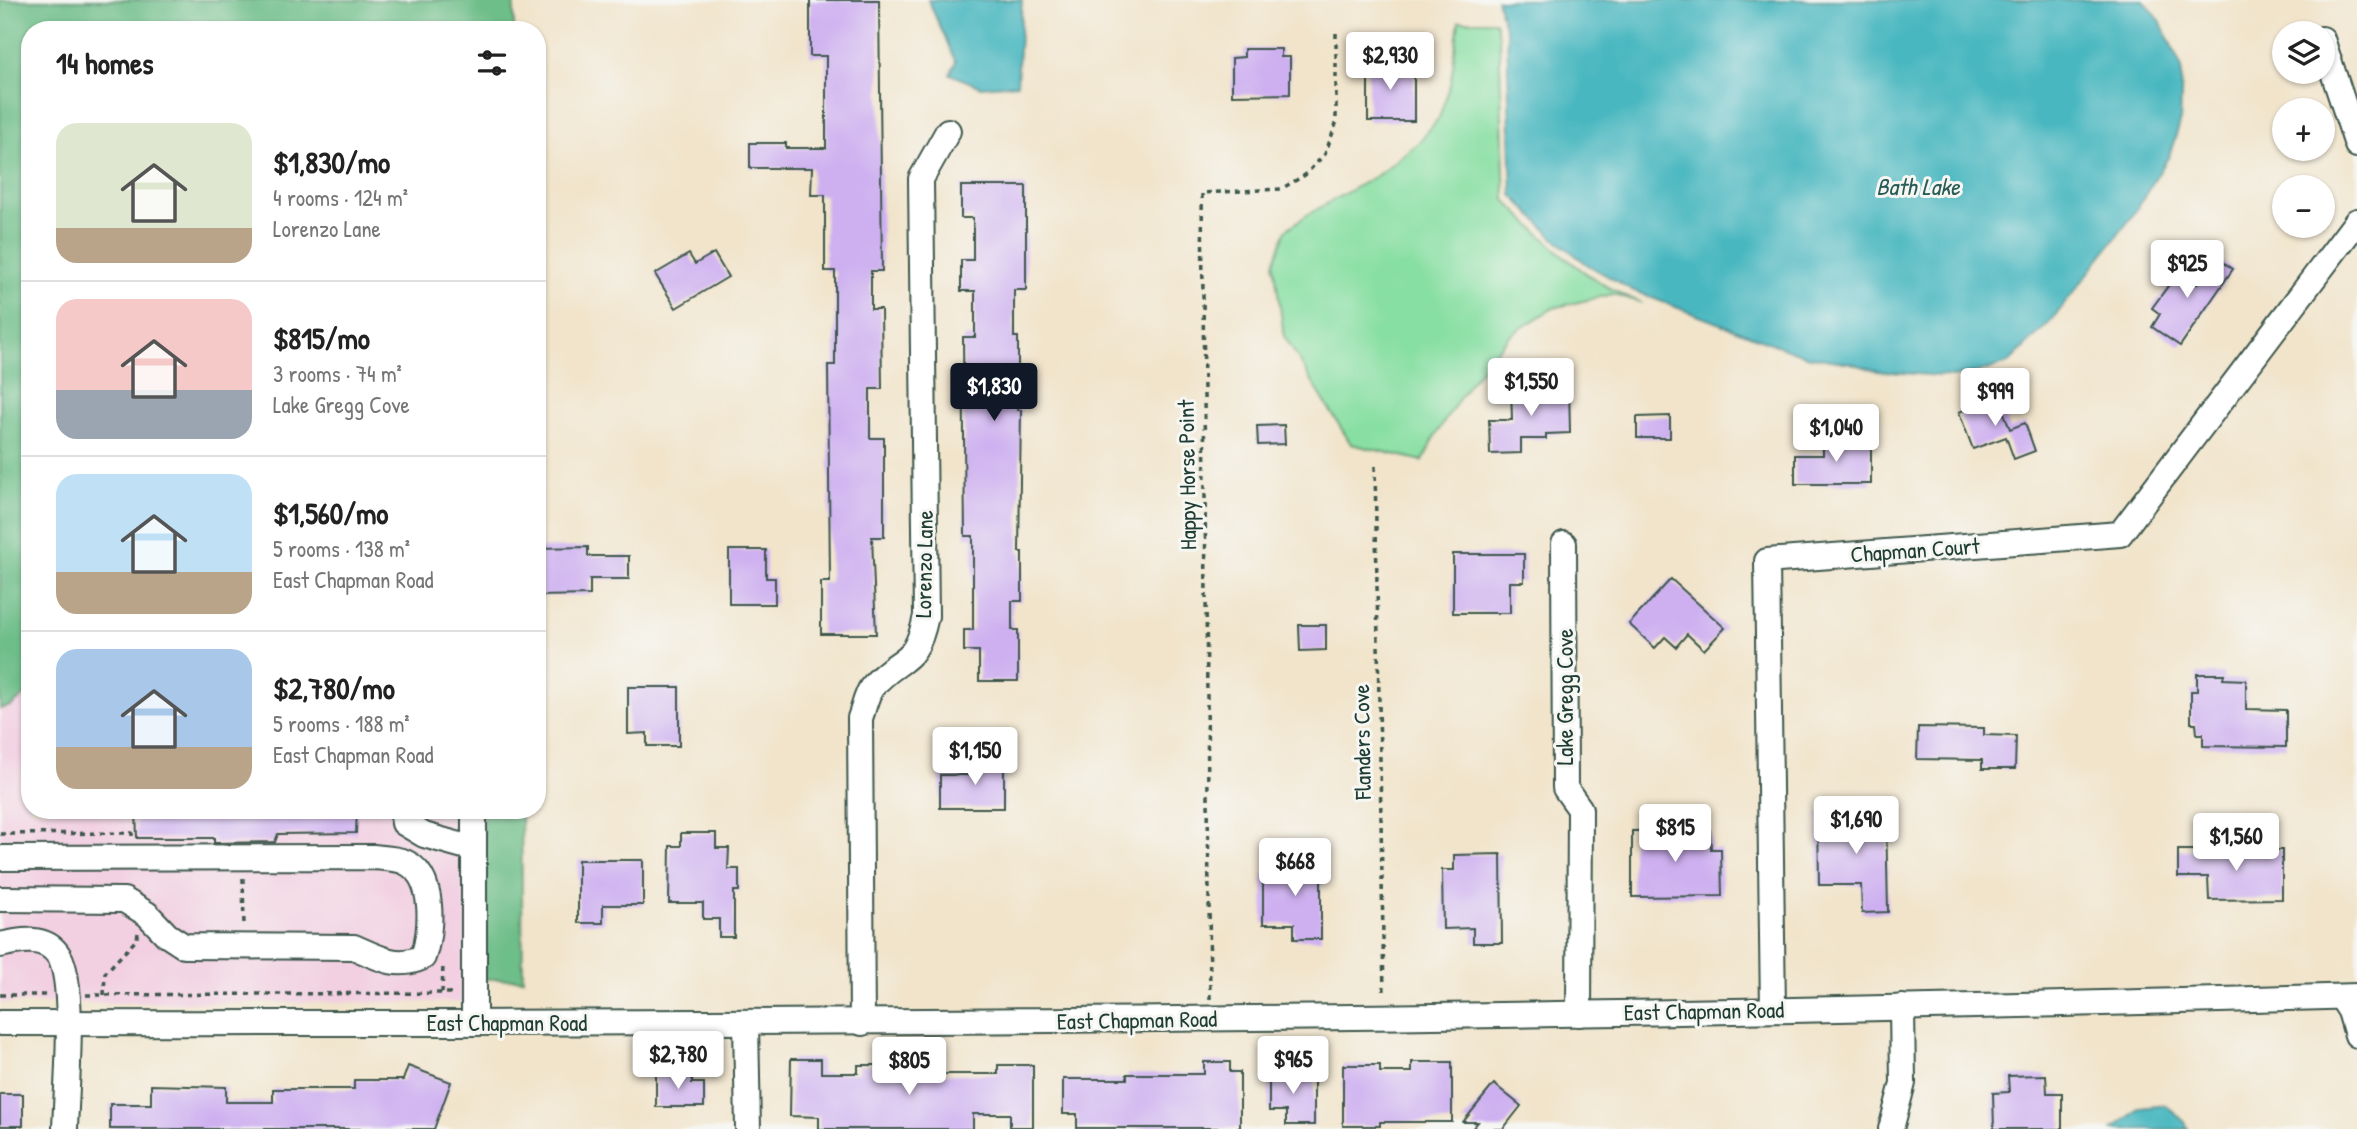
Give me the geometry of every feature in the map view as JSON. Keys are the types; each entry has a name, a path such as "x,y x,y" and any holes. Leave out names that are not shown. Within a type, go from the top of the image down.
{"street":[{"path":"2335,78 2357,145"},
{"name":"Lorenzo Lane","path":"862,1023 860,718 870,689 911,657 921,640 926,616 921,179 948,131"},
{"name":"Chapman Court","path":"1773,1010 1766,561 2120,534 2357,221"},
{"name":"Lake Gregg Cove","path":"1564,544 1566,788 1580,808 1588,1014"},
{"path":"403,819 404,823 424,835 474,849"},
{"path":"474,819 474,1023"},
{"path":"0,858 373,857 406,862 425,880 431,933 423,957 407,964 379,959 354,947 184,946 167,935 147,914 124,900 0,899"},
{"path":"0,945 22,940 42,942 59,955 68,984 65,1129"},
{"name":"East Chapman Road","path":"0,1023 862,1023 1588,1014 2349,996"},
{"path":"2349,996 2357,1035"},
{"path":"1891,1129 1903,1083 1902,1007"},
{"path":"746,1023 748,1129"}],"path":[{"name":"Happy Horse Point","path":"1210,1019 1202,193 1281,189 1305,175 1325,154 1336,124 1336,30"},
{"name":"Flanders Cove","path":"1375,466 1384,1017"},
{"path":"243,857 244,946"},
{"path":"0,995 474,992"}],"shaded area":[{"path":"21,698 21,819 483,819 484,1002 0,1003 0,709 11,706"}],"green space":[{"path":"0,0 514,0 514,21 21,21 21,698 11,706 0,709"},
{"path":"1459,21 1495,21 1499,36 1505,200 1568,260 1604,285 1643,303 1613,294 1553,308 1509,336 1468,385 1435,436 1423,461 1351,444 1284,336 1274,263 1286,230 1379,174 1419,142 1439,118 1451,81"},
{"path":"483,819 521,819 523,979 484,979"}],"water":[{"path":"928,0 1022,0 1017,84 981,87 950,74 956,62"},
{"name":"Bath Lake","path":"1497,0 2144,0 2160,21 2182,68 2180,123 2169,156 2131,218 2052,320 2008,363 1954,377 1878,371 1851,363 1806,356 1634,291 1588,265 1557,241 1512,195 1507,34"},
{"path":"2166,1105 2185,1122 2188,1129 2113,1129 2140,1108"}],"building":[{"path":"810,0 879,0 882,271 871,271 871,309 881,309 882,389 870,389 870,438 884,438 884,537 872,537 876,634 821,634 821,582 830,582 828,365 835,365 835,271 825,271 825,195 811,195 812,168 750,168 750,143 786,143 786,148 826,148 826,56 810,56"},
{"path":"1244,49 1281,49 1281,57 1290,57 1290,94 1232,95 1232,58 1244,57"},
{"path":"1368,59 1398,59 1398,74 1414,74 1414,121 1368,121"},
{"path":"961,186 1026,186 1026,290 1014,290 1014,337 1018,337 1018,410 1021,410 1019,552 1022,552 1022,601 1012,601 1012,630 1018,630 1018,681 979,681 979,651 964,651 964,630 973,630 973,536 965,536 963,337 975,337 975,291 961,291 961,260 973,260 973,218 961,218"},
{"path":"714,253 728,277 676,308 655,274 689,254 695,264"},
{"path":"2216,257 2233,269 2180,346 2152,327 2160,314 2152,308 2168,286 2157,279 2168,264 2197,284"},
{"path":"1569,386 1570,433 1546,434 1546,439 1521,439 1521,453 1490,454 1489,420 1512,420 1511,387"},
{"path":"1998,397 2010,429 2025,423 2035,451 2014,459 2006,437 1973,449 1959,412"},
{"path":"1670,416 1670,438 1637,438 1637,417"},
{"path":"1284,425 1285,444 1258,445 1257,426"},
{"path":"1823,440 1871,440 1871,484 1795,484 1795,455 1823,455"},
{"path":"588,547 588,556 629,556 629,579 590,579 590,595 546,596 546,548"},
{"path":"729,550 766,550 766,578 775,578 775,604 729,604"},
{"path":"1453,554 1524,554 1524,582 1510,582 1510,613 1453,613"},
{"path":"1671,579 1725,628 1704,650 1687,634 1676,647 1665,637 1655,648 1629,624"},
{"path":"1299,625 1326,625 1326,650 1300,651"},
{"path":"2197,674 2224,674 2223,679 2246,680 2246,709 2286,710 2286,747 2203,746 2203,734 2197,734 2196,723 2191,723 2191,691 2197,691"},
{"path":"628,687 679,687 679,746 647,746 647,733 628,734"},
{"path":"1918,727 1984,728 1984,735 2016,736 2015,769 1982,769 1982,760 1917,759"},
{"path":"969,762 1004,762 1004,808 940,808 940,775 969,775"},
{"path":"1886,813 1888,912 1862,913 1861,885 1819,885 1818,814"},
{"path":"136,819 357,819 356,833 278,834 275,842 214,843 214,838 137,838"},
{"path":"1710,830 1711,849 1721,849 1722,896 1632,897 1632,831"},
{"path":"681,833 716,833 716,848 729,848 728,869 739,869 739,891 734,891 734,937 719,937 719,919 703,919 703,903 669,903 670,846 681,846"},
{"path":"2178,850 2282,850 2282,899 2209,900 2208,877 2178,877"},
{"path":"1501,854 1502,943 1473,943 1473,928 1443,929 1442,870 1454,870 1454,855"},
{"path":"578,860 643,860 643,905 603,905 603,923 578,923"},
{"path":"1278,862 1321,862 1321,939 1294,939 1294,924 1263,924 1263,874 1278,874"},
{"path":"791,1059 821,1059 821,1073 858,1073 858,1065 896,1065 896,1074 998,1074 998,1065 1033,1065 1033,1127 1010,1127 1010,1114 973,1114 973,1129 819,1129 819,1117 790,1116"},
{"path":"1204,1062 1230,1062 1230,1072 1240,1072 1240,1128 1077,1128 1077,1114 1063,1114 1063,1079 1127,1079 1127,1074 1204,1074"},
{"path":"1412,1062 1452,1062 1452,1122 1380,1122 1380,1126 1343,1126 1343,1065 1380,1065 1380,1072 1412,1072"},
{"path":"408,1066 451,1082 434,1129 110,1129 110,1104 151,1104 151,1085 226,1087 226,1102 273,1102 273,1089 354,1089 354,1080 403,1080"},
{"path":"1269,1071 1314,1071 1314,1125 1286,1125 1286,1111 1269,1111"},
{"path":"656,1072 692,1072 692,1083 704,1083 704,1107 656,1107"},
{"path":"2046,1075 2047,1093 2062,1093 2062,1129 1994,1129 1993,1093 2009,1092 2008,1076"},
{"path":"1494,1084 1521,1106 1503,1129 1472,1129 1478,1122 1463,1122"},
{"path":"0,1094 23,1094 23,1126 0,1126"}]}
